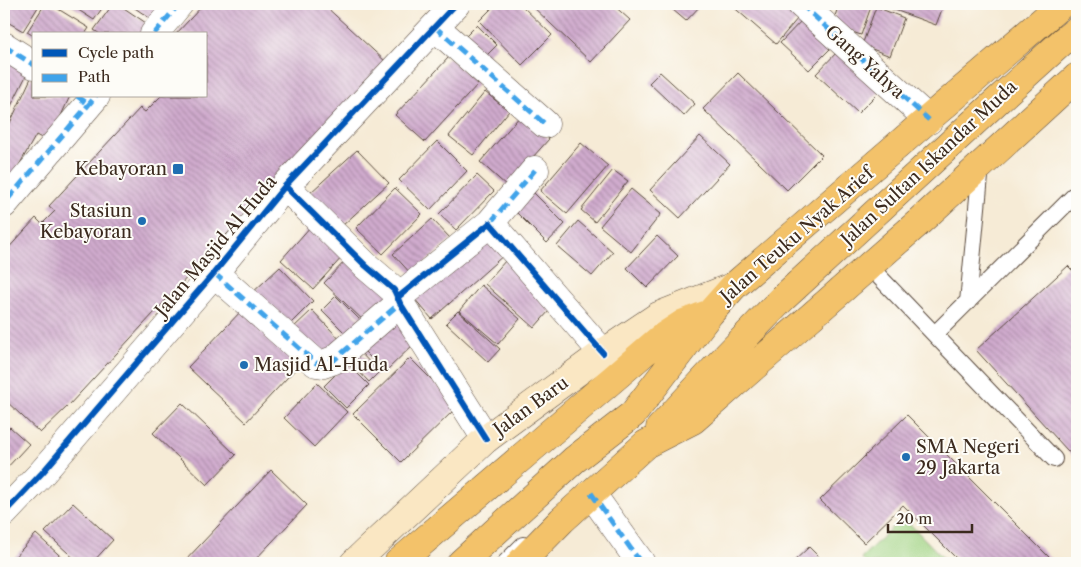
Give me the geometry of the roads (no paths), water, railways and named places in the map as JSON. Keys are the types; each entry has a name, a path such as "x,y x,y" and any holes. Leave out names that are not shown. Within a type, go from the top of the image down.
{"highway":[{"name":"Jalan Teuku Nyak Arief","path":"461,563 574,460 633,414 710,313 734,286 1062,4"},
{"name":"Jalan Sultan Iskandar Muda","path":"646,444 782,298 996,101 1077,30"},
{"path":"520,563 562,520 646,444 693,420 981,166 1077,77"},
{"name":"Jalan Sultan Iskandar Muda","path":"633,414 782,298"},
{"path":"398,563 660,338 684,323 710,313"},
{"path":"547,563 552,554 562,520"}],"main road":[{"name":"Jalan Baru","path":"354,563 486,439 603,353 658,316 734,286"}],"street":[{"path":"156,32 179,4"},
{"name":"Jalan Masjid Al Huda","path":"4,513 42,473 214,273 285,186 456,4"},
{"name":"Gang Yahya","path":"801,4 929,120"},
{"path":"435,27 545,124"},
{"path":"4,46 32,64"},
{"path":"5,200 87,99"},
{"path":"214,273 316,363 334,360 398,301 490,223 535,170"},
{"path":"285,186 366,266 394,290 398,301 486,439"},
{"path":"490,223 603,353"},
{"path":"591,493 641,563"}],"lane":[{"path":"968,302 981,166"},
{"path":"935,334 1077,193"},
{"path":"869,266 1054,459"},
{"path":"472,563 596,452 633,414"},
{"path":"505,563 539,530 562,520"}],"place":[{"name":"Kebayoran","path":"178,169"},
{"name":"Stasiun Kebayoran","path":"142,221"},
{"name":"Masjid Al-Huda","path":"244,365"},
{"name":"SMA Negeri 29 Jakarta","path":"906,457"}]}
